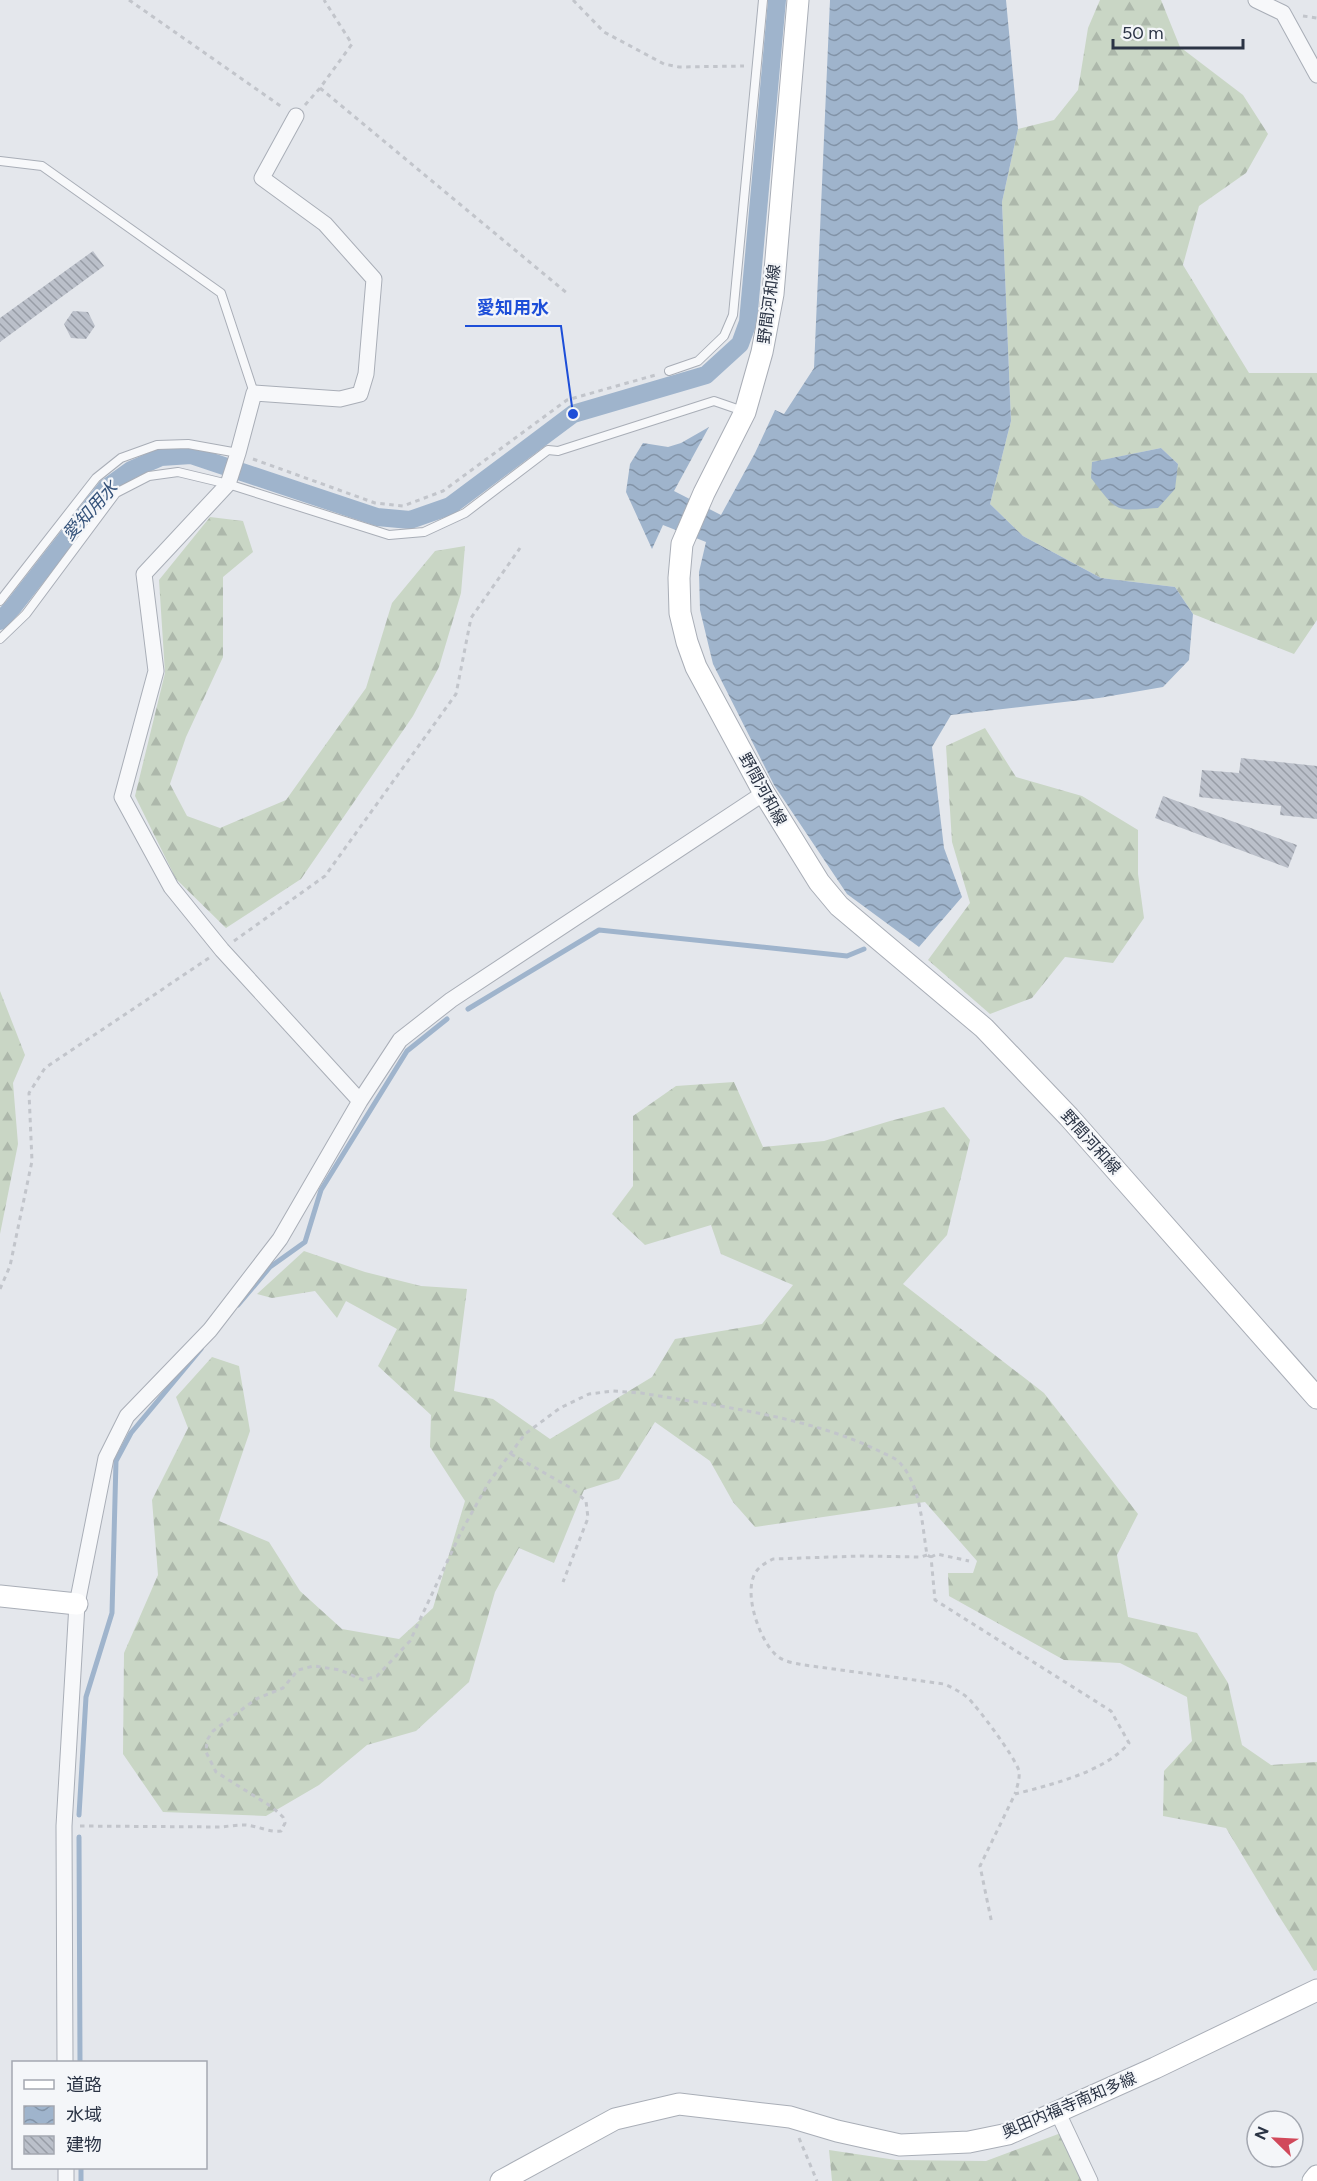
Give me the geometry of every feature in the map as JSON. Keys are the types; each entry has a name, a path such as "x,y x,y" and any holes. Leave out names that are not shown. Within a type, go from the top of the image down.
{"main road":[{"name":"野間河和線","path":"798,0 773,294 762,352 745,412 682,544 679,578 680,613 696,667 764,793 819,882 839,906 984,1028 1069,1117 1317,1398"},
{"path":"0,1596 77,1604"},
{"name":"奥田内福寺南知多線","path":"501,2181 615,2119 679,2104 790,2117 837,2131 900,2145 969,2142 1008,2134 1058,2113 1317,1990"},
{"path":"1313,2181 1317,2176"}],"street":[{"path":"1256,0 1283,13 1317,75"},
{"path":"296,116 262,178 325,224 374,279 366,374 360,394 340,399 254,393 228,484 144,574 156,671 122,797 171,887 222,950 360,1101"},
{"path":"64,2061 64,1826 77,1604 106,1458 127,1416 210,1330 280,1239 360,1101 400,1040 451,1000 764,793"},
{"path":"1058,2113 1090,2181"}],"lane":[{"path":"669,370 698,361 724,336 733,315 762,0"},
{"path":"0,161 42,166 221,293 254,393"},
{"path":"0,639 26,614 116,493 149,476 178,472 228,484 389,536 424,532 465,513 548,450 558,451 714,401 745,412"},
{"path":"0,601 96,478 121,458 157,445 188,444 238,453"}],"path":[{"path":"129,0 296,116 352,44 324,0"},
{"path":"573,0 604,32 664,64 679,67 756,66"},
{"path":"320,88 568,294"},
{"path":"238,453 375,503 403,506 443,491 567,400 669,370"},
{"path":"0,1289 10,1266 32,1161 29,1093 45,1068 222,950 325,876 456,694 471,618 520,548"},
{"path":"64,1826 221,1827 244,1825 267,1828 275,1832 281,1831 285,1823 284,1816 216,1772 206,1752 207,1740 213,1731 256,1699 283,1688 298,1670 314,1666 340,1670 363,1680 377,1676 411,1641 461,1532 489,1482 525,1434 560,1408 589,1394 613,1392 641,1393 811,1425 870,1446 899,1461 911,1479 927,1554 931,1557 935,1600 1111,1711 1129,1743 1119,1756 1061,1782 1015,1794"},
{"path":"511,1454 572,1488 586,1501 588,1518 563,1582"},
{"path":"927,1554 921,1557 860,1556 773,1559 762,1565 753,1577 752,1592 756,1622 774,1654 783,1660 804,1665 944,1684 958,1690 970,1700 1009,1752 1019,1771 1015,1794 981,1866 992,1924"},
{"path":"931,1557 937,1554 969,1561"},
{"path":"790,2117 817,2181"}],"green space":[{"path":"1100,0 1161,0 1180,47 1243,95 1268,134 1246,173 1199,206 1183,265 1249,373 1317,373 1317,620 1294,654 1193,614 1175,587 1101,578 1023,536 990,504 1011,421 1002,202 1018,129 1054,120 1078,90 1088,28","holes":["1161,448 1178,464 1093,462"]},
{"path":"210,517 243,521 253,552 223,577 223,657 186,737 170,784 187,816 220,828 286,800 366,688 392,603 435,551 465,546 461,593 439,667 413,716 301,879 226,928 176,879 135,796 165,673 159,580"},
{"path":"985,728 1016,777 1082,796 1138,830 1138,874 1144,918 1113,963 1065,957 1032,998 990,1014 928,960 970,903 952,842 946,746"},
{"path":"0,991 25,1055 13,1083 18,1144 0,1234"},
{"path":"734,1082 763,1147 824,1141 944,1107 970,1140 947,1235 903,1284 1044,1393 1138,1514 1117,1555 1128,1617 1197,1633 1228,1683 1242,1745 1271,1765 1317,1762 1317,1970 1314,1971 1226,1828 1163,1816 1164,1771 1192,1741 1187,1697 1120,1663 1064,1660 949,1596 948,1573 973,1573 977,1561 925,1502 755,1527 733,1502 710,1461 655,1422 619,1479 584,1490 554,1563 519,1548 495,1592 469,1682 416,1731 367,1745 319,1785 266,1816 163,1812 123,1754 124,1653 158,1575 152,1500 188,1428 176,1397 212,1357 239,1366 250,1431 219,1521 269,1542 300,1591 342,1629 399,1639 433,1608 465,1501 430,1447 431,1415 378,1366 397,1329 346,1301 337,1318 315,1291 272,1298 257,1294 304,1251 365,1272 421,1286 467,1289 454,1391 493,1399 550,1439 652,1377 675,1339 762,1324 793,1285 721,1254 711,1225 645,1245 612,1214 633,1186 633,1116 676,1086"},
{"path":"1061,2133 1082,2181 832,2181 829,2150 896,2160 986,2161"}],"water":[{"path":"830,0 1006,0 1018,129 1002,202 1011,421 990,504 1023,536 1101,578 1175,587 1193,614 1189,660 1163,687 1099,698 951,715 932,747 944,848 962,897 919,947 847,894 774,785 713,664 700,610 699,572 706,542 663,525 652,549 626,492 630,464 643,443 668,447 681,443 709,427 674,491 721,515 755,453 775,410 784,414 814,368"},
{"path":"1161,448 1178,464 1175,489 1158,508 1133,510 1118,507 1112,504 1091,478 1092,462"}],"building":[{"path":"93,251 104,266 0,342 0,318"},
{"path":"73,311 88,312 95,326 86,339 71,338 64,324"},
{"path":"1241,758 1317,766 1317,819 1280,815 1281,806 1199,797 1202,770 1239,773"},
{"path":"1163,796 1297,845 1288,868 1155,818"}],"waterway":[{"name":"愛知用水","path":"0,621 106,488 131,470 161,457 191,455 377,517 410,520 450,506 573,414 706,375 740,344 748,322 777,0"},
{"path":"468,1009 599,930 847,956 864,949"},
{"path":"238,1305 270,1267 305,1242 321,1190 407,1051 447,1019"},
{"path":"79,1815 86,1697 112,1613 116,1461 131,1433 201,1349"},
{"path":"79,1837 80,2061"},
{"path":"81,2169 81,2181"}],"place":[{"name":"愛知用水","path":"573,414"}]}
